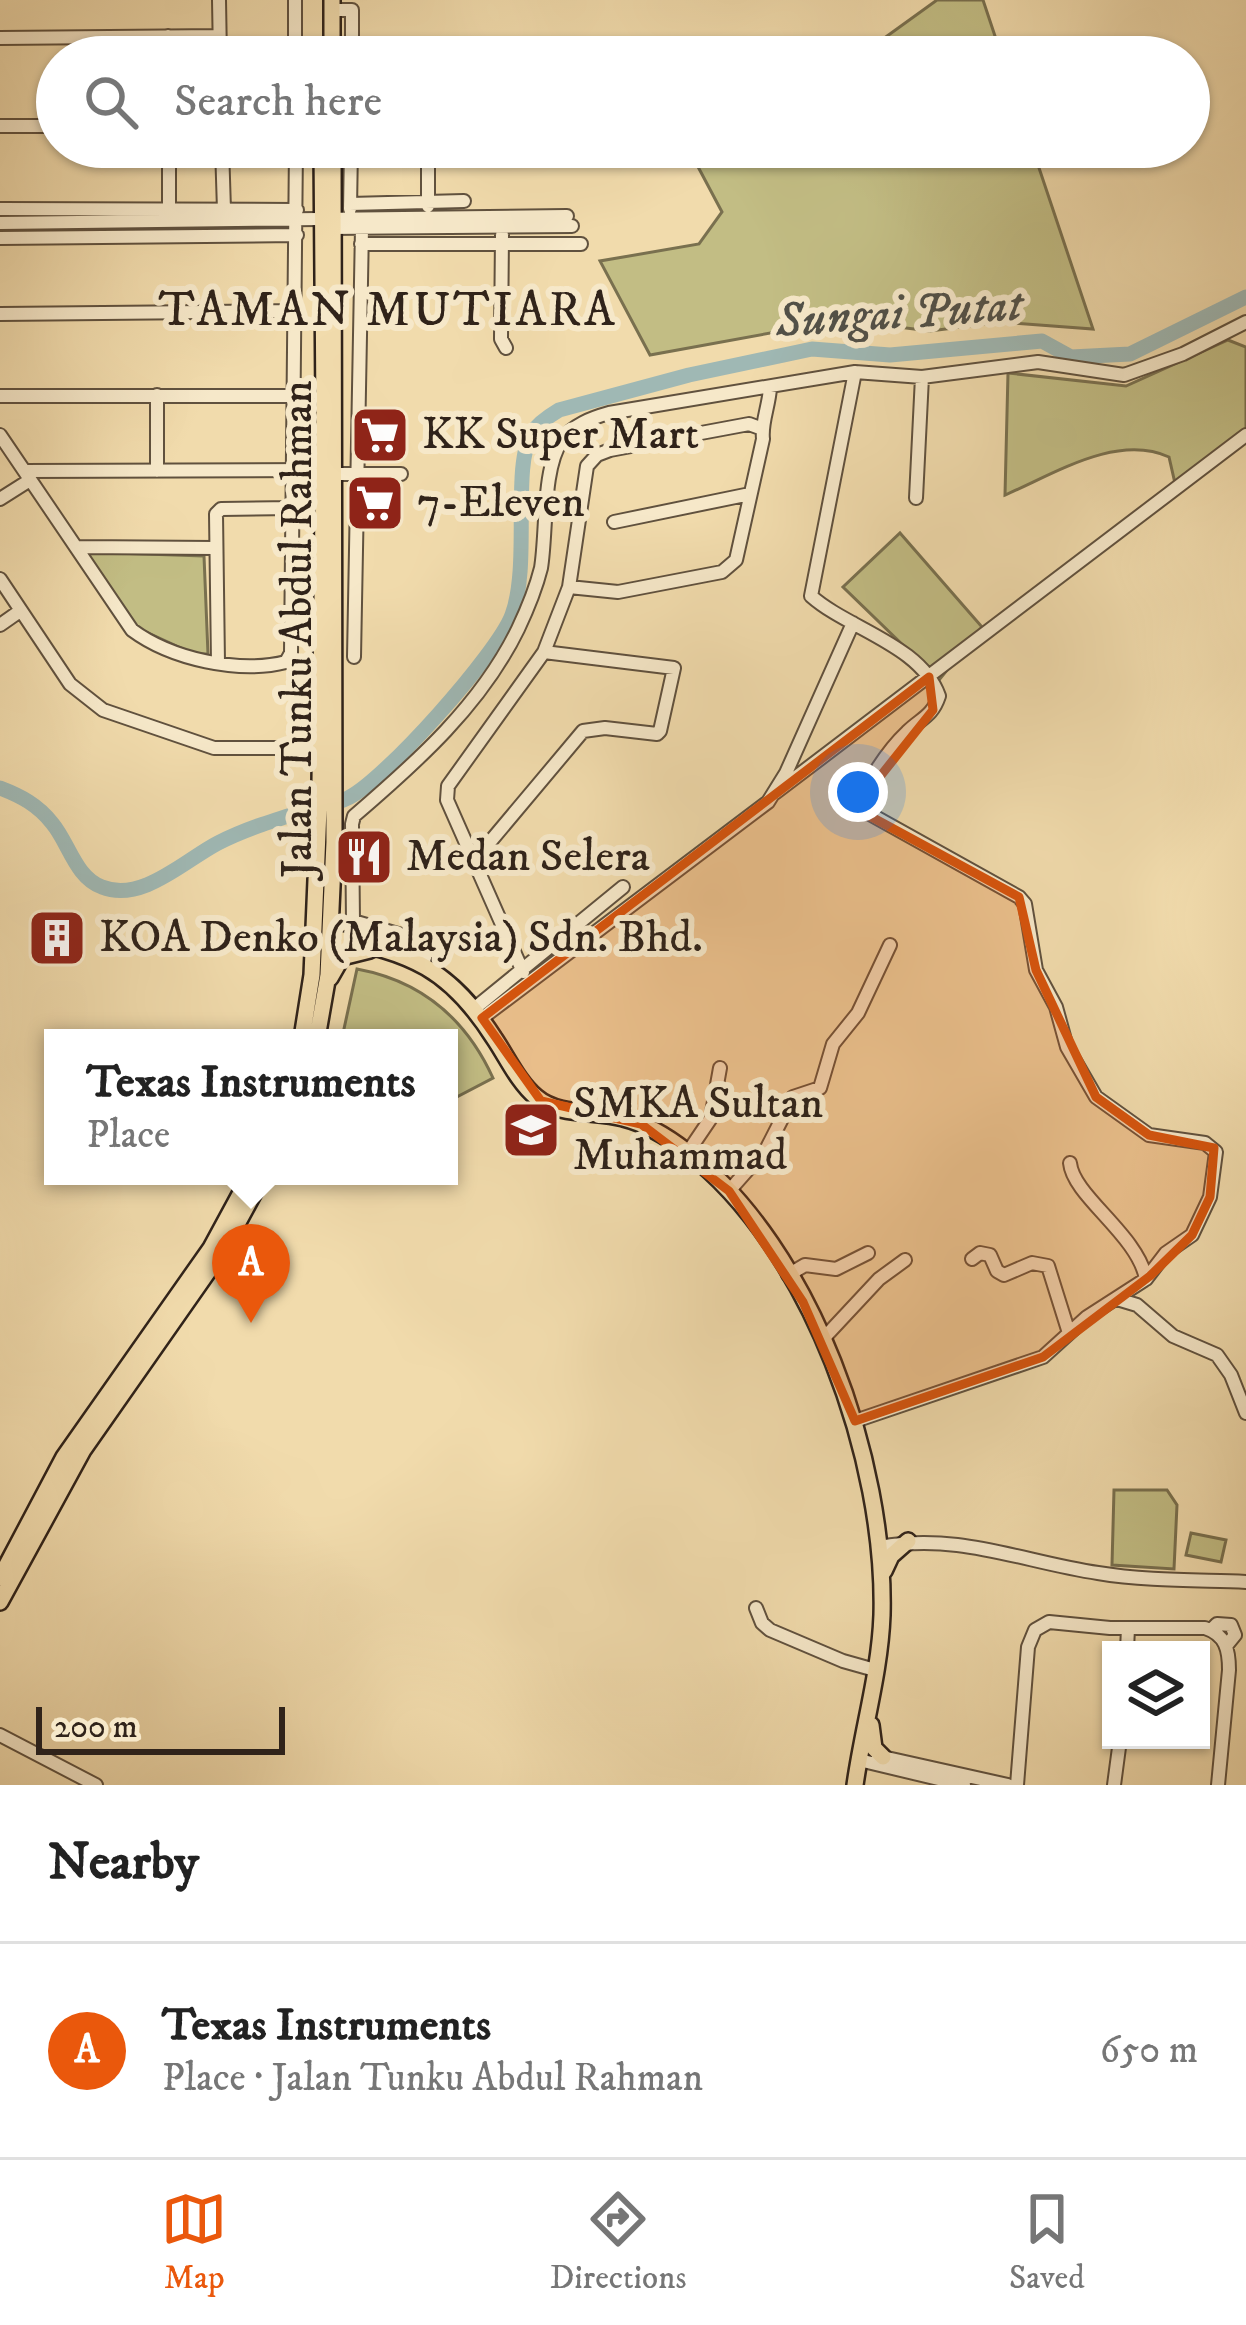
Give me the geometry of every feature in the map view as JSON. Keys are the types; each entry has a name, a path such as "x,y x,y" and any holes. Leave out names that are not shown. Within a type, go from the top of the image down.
{"main road":[{"path":"324,36 328,3"},
{"path":"328,3 330,36"},
{"name":"Jalan Tunku Abdul Rahman","path":"311,1029 325,1003 335,844 327,816 329,472 322,168"},
{"name":"Jalan Tunku Abdul Rahman","path":"322,220 330,168"},
{"name":"Jalan Tunku Abdul Rahman","path":"327,785 320,748 329,472"},
{"path":"335,844 321,920 331,938 385,950"},
{"name":"Jalan Tunku Abdul Rahman","path":"308,1029 312,975 335,844"},
{"path":"332,918 346,934 423,965 452,983 541,1101 623,1118 661,1133 688,1153 729,1191 788,1275 823,1339 855,1421 880,1547 875,1670 859,1756 859,1785"},
{"path":"309,1029 321,953 331,938"},
{"path":"325,1003 342,957 360,950 385,950"},
{"path":"0,1577 64,1457 220,1234 245,1185"},
{"path":"0,1601 83,1450 232,1236 258,1185"},
{"path":"882,1583 891,1556 908,1541"},
{"path":"859,1785 882,1762 872,1740 870,1698"}],"street":[{"path":"218,0 220,36"},
{"path":"295,0 296,36"},
{"path":"328,3 352,10 353,36"},
{"path":"0,38 36,38"},
{"path":"0,126 36,126"},
{"path":"169,168 170,216"},
{"path":"223,168 224,210"},
{"path":"303,168 322,220"},
{"path":"0,436 132,630 150,641 218,663 281,664 291,653 296,311 343,168"},
{"path":"428,168 428,215"},
{"path":"0,224 224,210 362,228 428,215 464,201"},
{"path":"0,209 40,223 113,230 428,215 570,221"},
{"path":"113,230 170,216 322,220"},
{"path":"502,221 501,339 506,348"},
{"path":"0,238 40,223"},
{"path":"355,657 362,228"},
{"path":"361,244 581,244"},
{"path":"0,314 296,311"},
{"path":"423,965 429,944 353,921 335,844 354,816 429,752 484,685 518,631 541,568 552,460 566,435 609,413 855,372 922,377 1039,362 1124,375 1183,354 1246,322"},
{"path":"855,372 810,590 814,600 929,676 939,695 933,710 903,736 865,792 861,809 1025,904 1036,970 1056,1007 1067,1047 1102,1104 1149,1135 1214,1148 1210,1197 1196,1230 1166,1253 1146,1279 1034,1362 906,1400 855,1421"},
{"path":"916,498 922,377"},
{"path":"569,587 617,592 722,572 736,560 770,388"},
{"path":"157,395 157,471"},
{"path":"0,396 295,395"},
{"path":"524,972 447,800 455,773 544,652 569,587 587,466 610,450 748,424 760,428"},
{"path":"478,1013 776,794 1246,435"},
{"path":"0,499 27,475 293,469 401,475"},
{"path":"614,522 750,494"},
{"path":"218,663 216,514 220,509 293,508"},
{"path":"78,548 215,548"},
{"path":"0,580 80,696 116,716 214,748 320,748"},
{"path":"0,625 20,611"},
{"path":"776,794 853,623"},
{"path":"473,861 583,731 605,728 654,734 661,728 674,668 544,652"},
{"path":"478,1013 623,887"},
{"path":"729,1191 767,1148 793,1097 820,1088 833,1044 857,1013 890,945"},
{"path":"688,1153 711,1118 720,1069"},
{"path":"1070,1163 1075,1184 1093,1197 1132,1249 1146,1279"},
{"path":"788,1275 805,1265 836,1269 868,1253"},
{"path":"971,1259 980,1253 989,1256 1004,1275 1032,1263 1048,1266 1070,1333"},
{"path":"823,1339 879,1279 905,1260"},
{"path":"1115,1298 1137,1305 1173,1336 1217,1355 1232,1375 1246,1413"},
{"path":"880,1547 924,1540 1004,1551 1106,1574 1246,1582"},
{"path":"756,1608 770,1630 875,1670"},
{"path":"859,1756 1013,1785 1028,1647 1035,1630 1048,1622 1211,1630 1226,1646 1229,1670 1218,1785"},
{"path":"1127,1641 1128,1628"},
{"path":"0,1739 96,1785"},
{"path":"1114,1785 1119,1749"},
{"path":"924,1771 964,1785"}],"highlighted area":[{"path":"929,677 933,710 855,808 1019,897 1036,970 1096,1097 1149,1135 1214,1148 1210,1197 1192,1235 1150,1276 1043,1357 855,1421 803,1302 729,1191 641,1124 541,1101 482,1018"}],"shaded area":[{"path":"937,0 983,0 995,36 887,36"},
{"path":"699,168 1039,168 1093,329 1001,322 930,331 842,320 650,355 600,261 699,244 722,212"},
{"path":"1228,340 1246,347 1246,435 1177,492 1169,457 1128,450 1086,459 1005,495 1008,373 1126,386"},
{"path":"900,533 982,627 939,680 843,587"},
{"path":"85,552 204,556 208,654 194,654 131,625"},
{"path":"357,969 380,975 439,1006 470,1038 493,1078 458,1096 458,1029 344,1029"},
{"path":"1114,1490 1167,1490 1177,1505 1174,1569 1112,1565"},
{"path":"1191,1533 1226,1540 1221,1562 1186,1555"}],"waterway":[{"name":"Sungai Putat","path":"0,788 47,817 85,876 117,890 148,885 228,838 343,800 365,787 463,685 512,615 520,570 526,448 537,426 559,410 812,349 890,355 1042,341 1071,357 1130,354 1246,297"}],"place":[{"name":"KK Super Mart","path":"380,435"},
{"name":"7-Eleven","path":"375,503"},
{"name":"Medan Selera","path":"364,857"},
{"name":"KOA Denko (Malaysia) Sdn. Bhd.","path":"57,938"},
{"name":"SMKA Sultan Muhammad","path":"531,1130"},
{"name":"Texas Instruments","path":"251,1323"}],"district":[{"name":"TAMAN MUTIARA","path":"388,311"}]}
